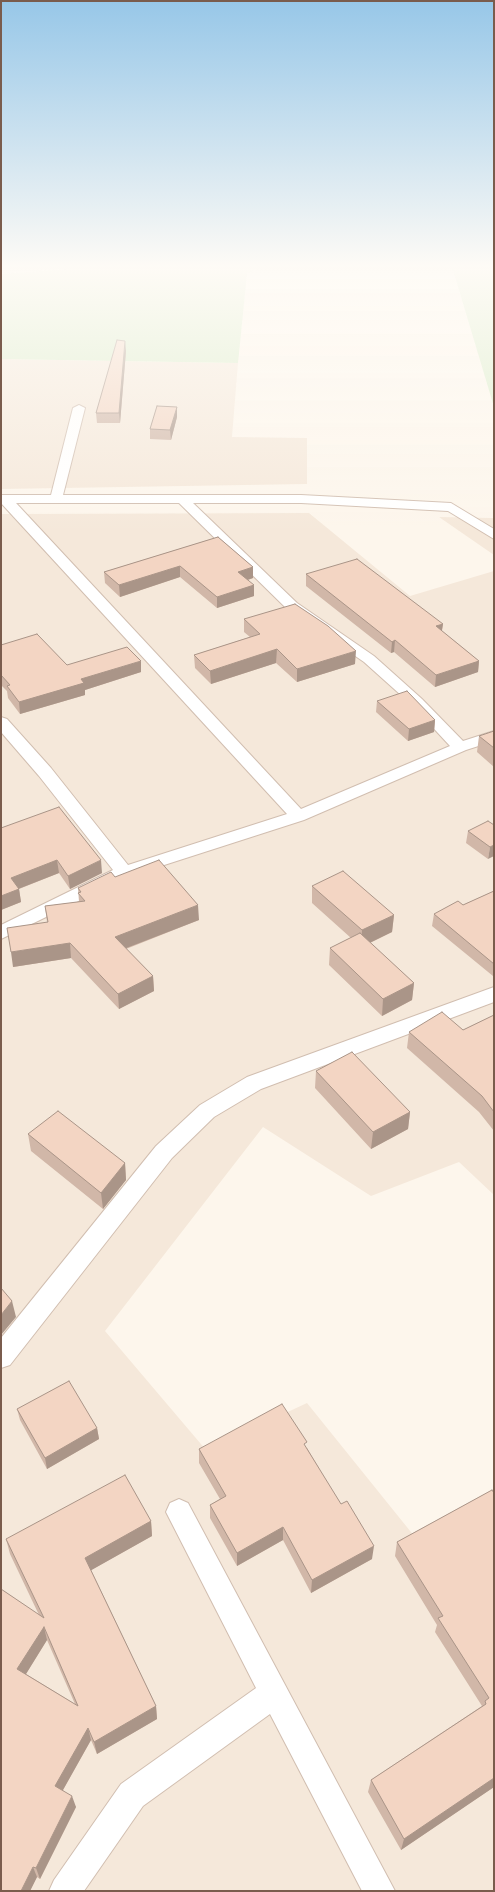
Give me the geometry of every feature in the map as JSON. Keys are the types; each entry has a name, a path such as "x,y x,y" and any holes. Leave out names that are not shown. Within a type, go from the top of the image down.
{"street":[{"path":"56,499 79,408"},
{"path":"4,499 301,499 451,507 494,535"},
{"path":"4,499 298,816"},
{"path":"182,499 292,606 369,659 417,702 460,747"},
{"path":"1,722 45,772 124,872"},
{"path":"1,933 124,872 298,816 460,747 494,736"},
{"path":"1,1357 164,1152 207,1111 254,1084 494,994"},
{"path":"179,1512 379,1891"},
{"path":"65,1891 132,1795 274,1693"}],"shaded area":[{"path":"1,359 238,363 232,437 307,438 307,484 1,489"},
{"path":"309,513 410,596 494,571 494,1195 459,1162 371,1196 263,1127 105,1331 206,1450 307,1403 481,1619 494,1611 494,1891 1,1891 1,514"},
{"path":"439,517 494,518 494,555"}],"green space":[{"path":"1,357 239,357 238,363 1,359"},
{"path":"479,357 494,357 494,407"}],"building":[{"path":"112,357 124,357 119,413 96,413"},
{"path":"157,406 177,407 170,430 150,429"},
{"path":"218,537 253,567 238,572 254,585 217,597 180,566 119,585 104,572"},
{"path":"357,559 443,624 436,626 479,661 436,675 395,640 392,642 306,574"},
{"path":"295,604 328,626 356,651 297,669 277,649 210,671 194,655 260,634 244,619"},
{"path":"37,634 67,665 127,647 141,661 81,679 84,683 19,702 7,686 10,685 1,675 1,645"},
{"path":"407,691 435,720 409,729 377,701"},
{"path":"494,731 494,748 479,736"},
{"path":"59,807 101,860 68,876 57,860 11,878 19,889 1,896 1,828"},
{"path":"488,821 494,825 494,845 490,847 468,831"},
{"path":"159,860 198,905 115,937 153,976 118,994 70,943 11,952 7,928 48,922 45,906 85,901 78,893 81,892 78,888 111,872 115,877"},
{"path":"343,871 394,915 362,930 312,886"},
{"path":"494,891 494,964 434,914 458,901 463,905"},
{"path":"360,933 414,983 383,999 330,948"},
{"path":"442,1012 463,1030 494,1015 494,1112 482,1096 409,1032"},
{"path":"352,1052 410,1112 373,1132 316,1071"},
{"path":"58,1111 125,1163 101,1193 28,1134"},
{"path":"1,1288 12,1301 1,1315"},
{"path":"69,1381 97,1428 45,1458 17,1409"},
{"path":"282,1404 307,1442 304,1444 341,1504 347,1501 374,1546 312,1580 283,1527 237,1553 210,1505 226,1496 199,1449"},
{"path":"125,1475 151,1521 85,1558 156,1706 94,1742 88,1728 55,1786 72,1796 36,1868 33,1867 21,1891 1,1891 1,1589 44,1618 6,1539","holes":["44,1627 78,1706 17,1669"]},
{"path":"492,1490 494,1493 494,1778 404,1839 371,1780 486,1704 485,1701 489,1698 438,1618 443,1616 397,1542"}]}
